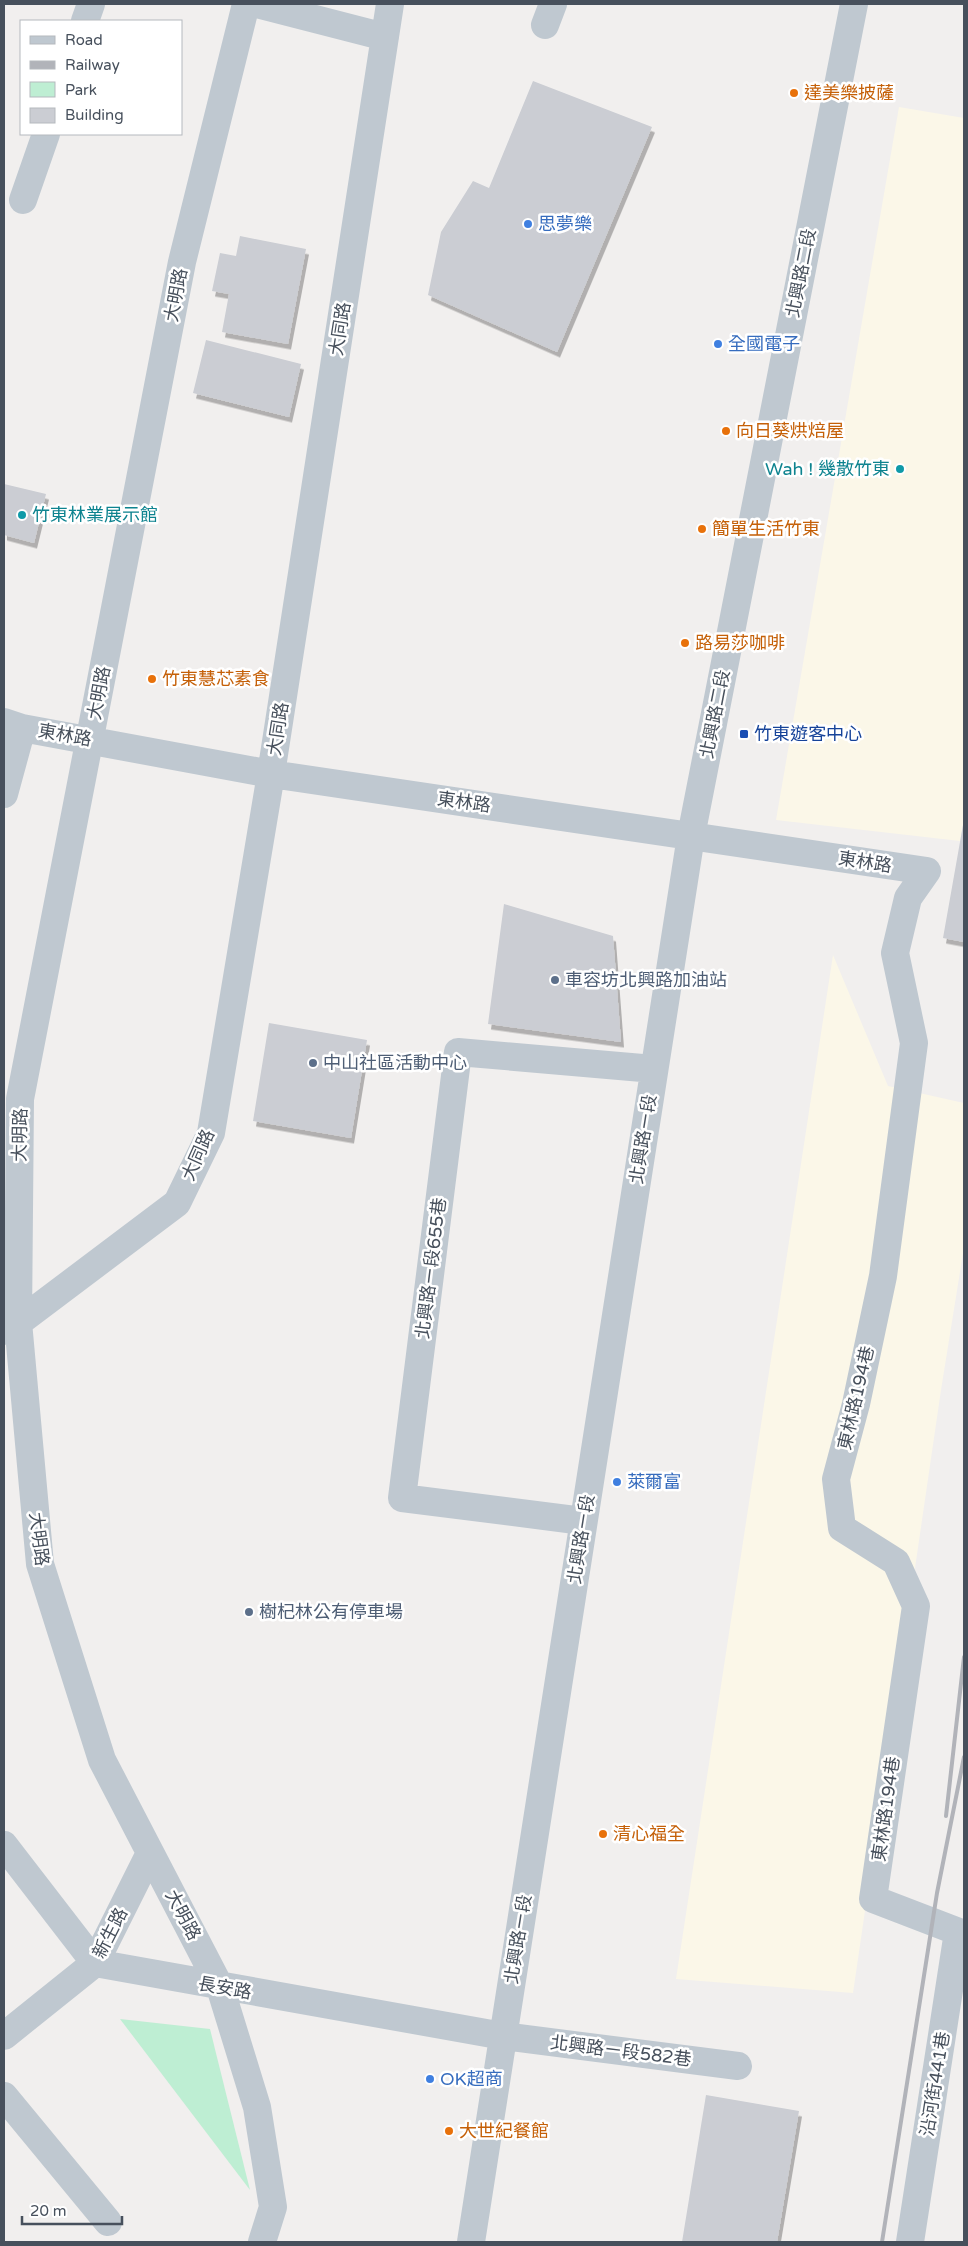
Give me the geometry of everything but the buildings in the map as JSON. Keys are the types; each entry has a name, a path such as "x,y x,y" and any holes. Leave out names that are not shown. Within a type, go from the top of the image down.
{"street":[{"path":"85,20 91,4"},
{"name":"大明路","path":"246,4 182,262 20,1099 11,1328 40,1564 102,1760 220,1987 258,2116 273,2207 262,2242"},
{"path":"257,4 385,38"},
{"name":"大同路","path":"11,1328 177,1203 211,1133 271,774 390,4"},
{"name":"北興路二段","path":"691,836 854,4"},
{"path":"23,200 46,135"},
{"path":"4,794 13,725"},
{"name":"東林路","path":"13,725 271,774 927,871"},
{"name":"北興路ㄧ段","path":"471,2242 691,836"},
{"name":"東林路194巷","path":"927,871 908,898 895,952 914,1043 883,1276 856,1404 836,1479 842,1528 896,1562 916,1606 873,1899 961,1933"},
{"name":"北興路ㄧ段655巷","path":"583,1521 402,1498 458,1052 654,1069"},
{"path":"4,1845 95,1963"},
{"name":"新生路","path":"4,2036 95,1963 150,1853"},
{"name":"沿河街441巷","path":"910,2242 961,1933"},
{"name":"長安路","path":"95,1963 220,1987 503,2036"},
{"name":"北興路ㄧ段582巷","path":"503,2036 738,2066"},
{"path":"4,2096 108,2222"}],"shaded area":[{"name":"Wah ! 幾散竹東","path":"899,107 964,118 964,820 960,841 776,820"},
{"path":"833,955 888,1086 964,1103 964,1247 941,1390 853,1993 676,1979"}],"green space":[{"path":"120,2019 210,2029 250,2190"}],"railway":[{"path":"946,1816 964,1657"},
{"path":"882,2242 937,1893 964,1757"}],"place":[{"name":"達美樂披薩","path":"794,93"},
{"name":"思夢樂","path":"528,224"},
{"name":"全國電子","path":"718,344"},
{"name":"向日葵烘焙屋","path":"726,431"},
{"name":"Wah ! 幾散竹東","path":"900,469"},
{"name":"竹東林業展示館","path":"22,515"},
{"name":"簡單生活竹東","path":"702,529"},
{"name":"路易莎咖啡","path":"685,643"},
{"name":"竹東慧芯素食","path":"152,679"},
{"name":"竹東遊客中心","path":"744,734"},
{"name":"車容坊北興路加油站","path":"555,980"},
{"name":"中山社區活動中心","path":"313,1063"},
{"name":"萊爾富","path":"617,1482"},
{"name":"樹杞林公有停車場","path":"249,1612"},
{"name":"清心福全","path":"603,1834"},
{"name":"OK超商","path":"430,2079"},
{"name":"大世紀餐館","path":"449,2131"}]}
